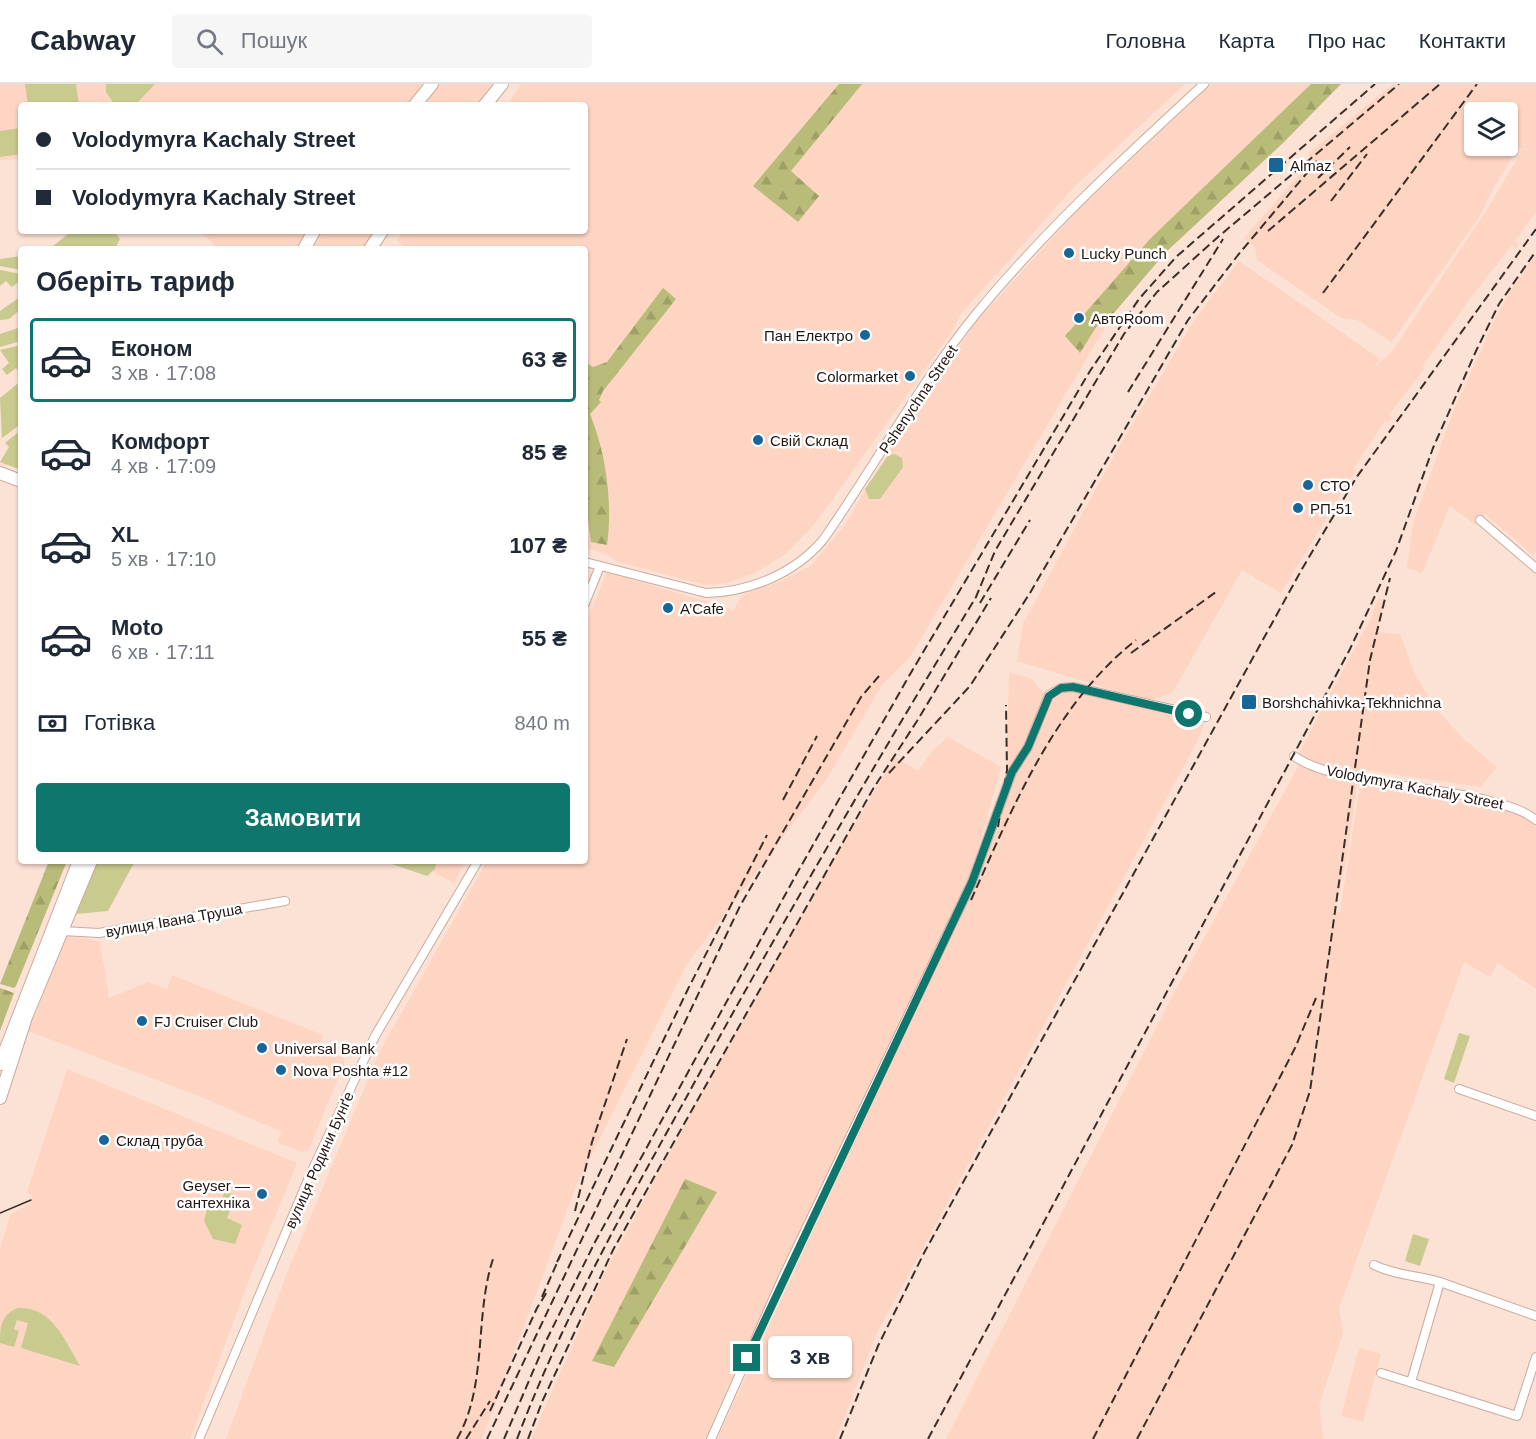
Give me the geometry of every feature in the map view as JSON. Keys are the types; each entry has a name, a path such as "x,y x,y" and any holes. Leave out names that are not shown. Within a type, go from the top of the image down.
{"main road":[{"path":"417,102 432,84"},
{"path":"487,102 502,84"},
{"path":"0,473 18,480"},
{"path":"0,1064 77,864"},
{"path":"0,1098 21,1031 90,864"}],"street":[{"name":"Pshenychna Street","path":"588,563 706,593 723,593 744,589 773,577 806,557 823,540 937,368 976,314 1078,200 1203,84"},
{"path":"1480,520 1536,568"},
{"path":"588,596 600,566"},
{"path":"711,1439 783,1277 972,882 1012,772 1028,747 1049,696 1061,688 1073,687 1206,717"},
{"name":"Volodymyra Kachaly Street","path":"1294,756 1306,765 1355,777 1466,794 1524,810 1536,820"},
{"name":"вулиця Родини Бунґе","path":"199,1439 310,1175 375,1036 476,864"},
{"name":"вулиця Івана Труша","path":"63,932 99,933 285,901"},
{"path":"1459,1089 1536,1116"},
{"path":"1374,1265 1394,1275 1424,1277 1440,1282 1536,1316"},
{"path":"1411,1382 1440,1282"},
{"path":"1381,1372 1517,1416 1536,1357"}],"shaded area":[{"path":"0,84 426,84 411,102 18,102 18,159 0,160"},
{"path":"438,84 501,84 486,102 423,102"},
{"path":"521,84 1185,84 1075,186 960,315 951,333 814,525 783,556 753,574 727,583 705,585 619,562 603,553 588,549 588,246 404,246 397,240 402,234 588,234 588,102 509,102"},
{"path":"1210,84 1333,84 1213,197 1123,297 910,657 882,685 826,780 687,964 576,1186 482,1439 226,1439 287,1273 380,1051 485,864 588,864 588,618 607,572 734,610 742,595 779,582 811,566 844,526 905,425 976,322 1080,208"},
{"path":"1393,84 1536,84 1536,212 1515,241 1519,244 1516,248 1512,245 1472,296 1422,367 1424,369 1389,415 1392,418 1388,423 1385,421 1353,469 1355,471 1281,593 1242,570 1173,692 1149,701 1017,661 1023,624 1116,452 1195,319 1239,261 1380,359 1374,368 1393,350 1490,205 1523,149 1518,147 1518,102 1464,102 1464,156 1513,156 1481,214 1392,342 1357,320 1341,318 1257,260 1255,247 1244,238 1313,159 1308,154"},
{"path":"202,234 308,234 299,246 216,246"},
{"path":"317,234 376,234 368,246 310,246"},
{"path":"1536,255 1536,551 1533,555 1485,514 1476,525 1450,506 1422,573 1407,568 1413,523 1453,412 1493,323 1511,290"},
{"path":"1378,599 1384,599 1377,632 1400,634 1414,672 1435,708 1465,740 1497,767 1481,787 1359,769 1347,858 1334,911 1340,912 1361,780 1523,815 1536,826 1536,989 1498,963 1490,977 1464,962 1339,1308 1343,1333 1319,1405 1323,1439 946,1439 1172,997 1299,765 1299,753 1371,618"},
{"path":"1009,672 1032,679 1046,697 1071,689 1205,721 1198,740 876,1335 836,1439 717,1439 973,884 1006,801"},
{"path":"948,737 1001,767 969,881 779,1274 705,1439 531,1439 603,1276 691,1113 829,867 895,757 918,771 933,750"},
{"path":"418,864 464,864 454,883"},
{"path":"68,935 100,942 109,998 149,982 167,990 172,975 323,1035 318,1047 344,1058 344,1064 308,1151 302,1152 277,1142 282,1132 199,1096 28,1031"},
{"path":"67,1069 297,1163 250,1277 190,1439 0,1439 0,1249 10,1215 30,1203 33,1196 27,1193"},
{"path":"1359,1348 1381,1354 1363,1422 1341,1416"}],"green space":[{"path":"25,84 76,84 79,102 28,102"},
{"path":"106,84 155,84 138,102 113,102 106,92"},
{"path":"839,84 862,84 791,171 819,196 798,222 753,186"},
{"path":"1311,84 1341,84 1283,143 1165,253 1114,313 1096,327 1080,353 1065,336 1150,239"},
{"path":"18,128 18,154 0,157 0,131"},
{"path":"68,234 116,234 120,239 116,246 53,246"},
{"path":"18,256 18,269 0,266 0,259"},
{"path":"0,270 18,273 18,282 12,287 6,281 0,286"},
{"path":"663,288 676,299 603,391 599,400 601,402 590,414 596,429 607,478 609,529 607,545 591,542 588,519 588,364 593,367 607,362"},
{"path":"18,298 18,312 9,319 0,320 0,311"},
{"path":"18,328 18,342 0,347 0,334"},
{"path":"18,346 18,370 16,368 7,375 2,369 9,363 0,350"},
{"path":"18,383 18,426 2,438 0,398"},
{"path":"18,432 18,469 0,462 9,447 5,443"},
{"path":"894,454 902,458 903,467 880,499 869,499 865,489 888,456"},
{"path":"48,864 66,864 16,986 14,988 0,984"},
{"path":"96,864 133,864 108,911 76,914"},
{"path":"392,864 436,864 435,869 427,876"},
{"path":"0,988 14,993 0,1031"},
{"path":"1459,1033 1470,1036 1454,1083 1444,1079"},
{"path":"685,1179 717,1192 614,1367 592,1361"},
{"path":"225,1191 236,1196 227,1218 242,1225 235,1244 213,1239 204,1221 210,1199 220,1203"},
{"path":"1413,1234 1429,1239 1420,1266 1405,1261"},
{"path":"18,1308 30,1309 49,1319 63,1336 80,1366 21,1348 28,1323 17,1320 14,1329 19,1331 14,1347 0,1343 0,1331 5,1318"}],"tram line":[{"path":"0,1213 31,1200"}],"railway":[{"path":"504,1439 546,1341 595,1242 796,875 909,676 1090,371 1139,299 1176,257 1375,84"},
{"path":"517,1439 574,1308 640,1181 792,909 976,597 995,551 1124,334 1157,292 1218,237 1399,84"},
{"path":"1268,231 1440,84"},
{"path":"1323,293 1477,84"},
{"path":"1318,178 1350,147"},
{"path":"1331,201 1367,154"},
{"path":"889,773 970,686 1030,593 1188,320 1238,255 1317,161"},
{"path":"840,1439 878,1346 924,1253 1302,569 1356,478 1536,229"},
{"path":"1128,392 1223,239"},
{"path":"928,1439 1350,649 1396,551 1433,448 1476,351 1499,304 1536,251"},
{"path":"980,603 1030,520"},
{"path":"1137,1439 1292,1145 1310,1091 1370,660 1390,578"},
{"path":"1131,653 1216,592"},
{"path":"528,1439 542,1402 613,1250 873,789 991,598"},
{"path":"971,900 1020,794 1059,726 1107,666 1136,640"},
{"path":"487,1439 740,906 861,697 879,676"},
{"path":"998,827 1007,770 1006,705"},
{"path":"783,800 817,736"},
{"path":"557,1262 688,989 767,835"},
{"path":"1093,1439 1295,1048 1316,998"},
{"path":"575,1211 592,1142 627,1039"},
{"path":"542,1297 560,1256"},
{"path":"457,1439 467,1418 473,1396 487,1281 493,1259"},
{"path":"490,1411 537,1308 547,1292"},
{"path":"466,1439 490,1401"}],"place":[{"name":"Almaz","path":"1276,165"},
{"name":"Lucky Punch","path":"1069,253"},
{"name":"АвтоRoom","path":"1079,318"},
{"name":"Пан Електро","path":"865,335"},
{"name":"Colormarket","path":"910,376"},
{"name":"Свій Склад","path":"758,440"},
{"name":"СТО","path":"1308,485"},
{"name":"РП-51","path":"1298,508"},
{"name":"A’Cafe","path":"668,608"},
{"name":"Borshchahivka-Tekhnichna","path":"1249,702"},
{"name":"FJ Cruiser Club","path":"142,1021"},
{"name":"Universal Bank","path":"262,1048"},
{"name":"Nova Poshta #12","path":"281,1070"},
{"name":"Склад труба","path":"104,1140"},
{"name":"Geyser — сантехніка","path":"262,1194"}],"route":[{"path":"747,1358 783,1277 972,882 1012,772 1028,747 1049,696 1061,688 1073,687 1189,714"}]}
